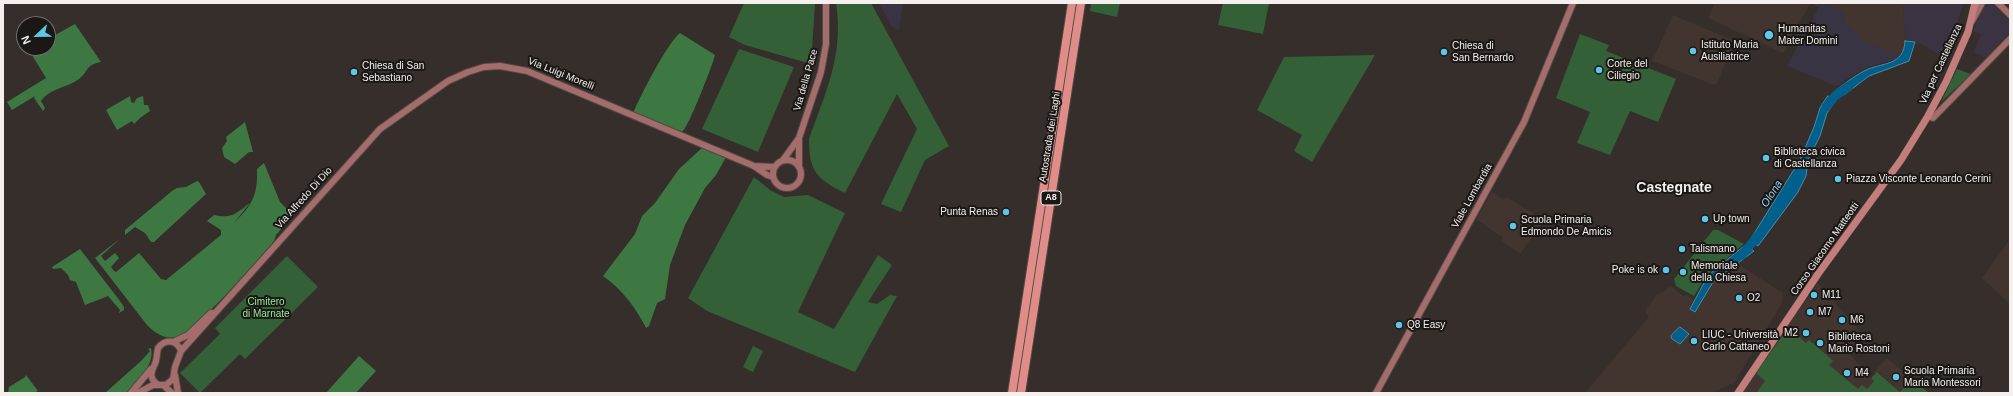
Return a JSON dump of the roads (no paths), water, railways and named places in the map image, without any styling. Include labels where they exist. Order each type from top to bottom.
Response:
[{"type":"highway","name":"Autostrada dei Laghi","points":[[1012,393],[1072,3]]},
{"type":"highway","name":"Autostrada dei Laghi","points":[[1021,393],[1081,3]]},
{"type":"main road","name":"Via della Pace","points":[[799,167],[799,138],[823,63],[827,31],[826,3]]},
{"type":"main road","name":"Viale Lombardia","points":[[1376,393],[1524,122],[1573,3]]},
{"type":"main road","name":"Via per Castellanza","points":[[1972,20],[1975,3]]},
{"type":"main road","name":"Via per Castellanza","points":[[1928,116],[1946,82],[1972,20],[1982,3]]},
{"type":"main road","points":[[1998,3],[2010,14]]},
{"type":"main road","points":[[2003,3],[2010,14]]},
{"type":"main road","points":[[1928,116],[1933,118],[2010,39]]},
{"type":"main road","name":"Via Luigi Morelli","points":[[380,129],[458,76],[478,68],[506,67],[532,73],[754,166]]},
{"type":"main road","name":"Corso Giacomo Matteotti","points":[[1738,393],[1818,274],[1902,160],[1928,116]]},
{"type":"main road","name":"Via Alfredo Di Dio","points":[[181,351],[380,129]]},
{"type":"main road","name":"Via della Pace","points":[[783,160],[799,138]]},
{"type":"main road","points":[[754,166],[774,167],[783,160],[792,160],[799,167],[800,178],[796,185],[786,188],[778,185],[773,177],[774,167]]},
{"type":"main road","points":[[754,166],[767,176],[773,177]]},
{"type":"main road","name":"Via Alfredo Di Dio","points":[[151,369],[156,361],[158,348],[165,342],[173,342],[184,338],[191,333],[244,281]]},
{"type":"main road","points":[[173,342],[177,344],[181,351],[175,367],[178,393]]},
{"type":"main road","points":[[151,369],[152,379],[172,393]]},
{"type":"main road","points":[[130,393],[151,369]]},
{"type":"main road","points":[[138,393],[171,382],[175,375]]},
{"type":"water","points":[[1905,41],[1915,42],[1909,61],[1869,76],[1844,95],[1835,91],[1864,71],[1896,60],[1904,49]]},
{"type":"water","points":[[1828,96],[1837,99],[1827,113],[1820,136],[1808,160],[1806,176],[1798,192],[1758,246],[1750,240],[1800,160],[1814,127],[1820,108]]},
{"type":"water","points":[[1746,245],[1754,251],[1713,282],[1695,312],[1690,309],[1704,283],[1713,271]]},
{"type":"water","points":[[1680,327],[1689,334],[1680,344],[1672,339],[1671,336]]},
{"type":"waterway","name":"Olona","points":[[1826,107],[1835,96],[1849,86]]},
{"type":"waterway","name":"Olona","points":[[1742,255],[1760,233]]},
{"type":"place","name":"Humanitas Mater Domini","points":[[1769,35]]},
{"type":"place","name":"Istituto Maria Ausiliatrice","points":[[1693,51]]},
{"type":"place","name":"Chiesa di San Bernardo","points":[[1444,52]]},
{"type":"place","name":"Corte del Ciliegio","points":[[1599,70]]},
{"type":"place","name":"Chiesa di San Sebastiano","points":[[354,72]]},
{"type":"place","name":"Biblioteca civica di Castellanza","points":[[1766,158]]},
{"type":"place","name":"Piazza Visconte Leonardo Cerini","points":[[1838,179]]},
{"type":"place","name":"Punta Renas","points":[[1006,212]]},
{"type":"place","name":"Up town","points":[[1705,219]]},
{"type":"place","name":"Scuola Primaria Edmondo De Amicis","points":[[1513,226]]},
{"type":"place","name":"Talismano","points":[[1682,249]]},
{"type":"place","name":"Poke is ok","points":[[1666,270]]},
{"type":"place","name":"Memoriale della Chiesa","points":[[1683,272]]},
{"type":"place","name":"M11","points":[[1814,295]]},
{"type":"place","name":"O2","points":[[1739,298]]},
{"type":"place","name":"M7","points":[[1810,312]]},
{"type":"place","name":"M6","points":[[1842,320]]},
{"type":"place","name":"Q8 Easy","points":[[1399,325]]},
{"type":"place","name":"M2","points":[[1806,333]]},
{"type":"place","name":"LIUC - Università Carlo Cattaneo","points":[[1694,341]]},
{"type":"place","name":"Biblioteca Mario Rostoni","points":[[1820,343]]},
{"type":"place","name":"M4","points":[[1847,373]]},
{"type":"place","name":"Scuola Primaria Maria Montessori","points":[[1896,377]]},
{"type":"district","name":"Castegnate","points":[[1674,188]]},
{"type":"park label","name":"Cimitero di Marnate","points":[[266,308]]}]
